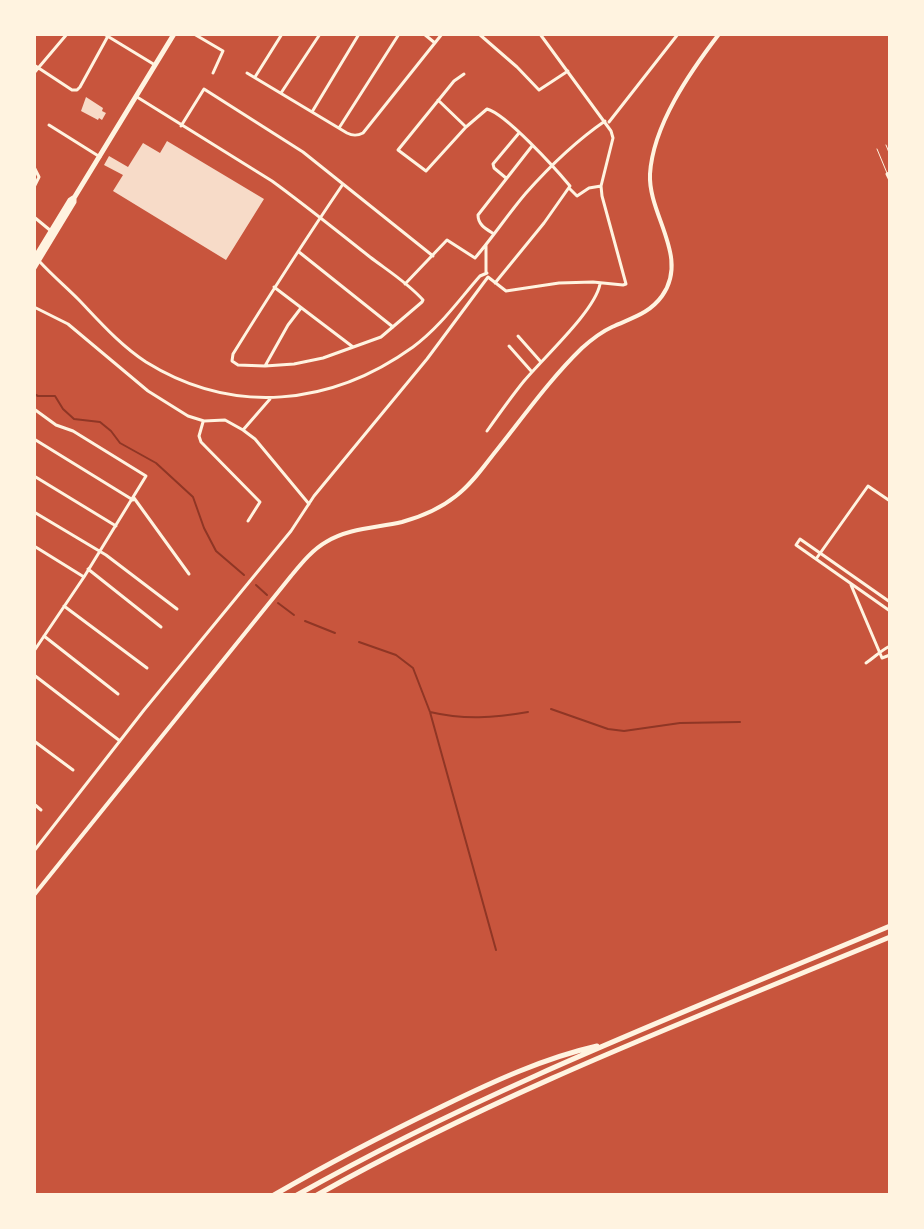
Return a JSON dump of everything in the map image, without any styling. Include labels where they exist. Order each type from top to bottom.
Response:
[{"type":"highway","points":[[35,258],[74,202],[174,34]]},
{"type":"highway","points":[[34,268],[35,258],[74,198]]},
{"type":"highway","points":[[297,1195],[411,1134],[492,1096],[890,926]]},
{"type":"highway","points":[[317,1195],[415,1143],[567,1071],[890,937]]},
{"type":"highway","points":[[274,1195],[473,1091],[530,1066],[596,1046],[602,1047]]},
{"type":"main road","points":[[34,895],[312,553],[339,536],[402,522],[456,496],[584,346],[612,327],[644,313],[661,297],[669,285],[672,269],[670,248],[653,204],[650,186],[653,157],[670,109],[719,34]]},
{"type":"street","points":[[67,34],[35,69],[72,90],[80,87],[106,35],[155,65]]},
{"type":"street","points":[[194,34],[223,51],[213,73]]},
{"type":"street","points":[[255,77],[282,34]]},
{"type":"street","points":[[281,93],[320,34]]},
{"type":"street","points":[[312,112],[359,34]]},
{"type":"street","points":[[339,128],[399,34]]},
{"type":"street","points":[[424,34],[435,43]]},
{"type":"street","points":[[247,73],[352,136],[358,136],[442,34]]},
{"type":"street","points":[[479,34],[539,90],[568,71]]},
{"type":"street","points":[[487,275],[506,291],[559,283],[626,284],[601,186],[613,138],[606,122],[541,36],[547,34]]},
{"type":"street","points":[[405,284],[447,240],[473,258],[552,166],[577,142],[606,122],[678,34]]},
{"type":"street","points":[[464,74],[454,81],[398,150],[426,171],[487,109],[494,111],[519,133],[577,196],[589,188],[601,186]]},
{"type":"street","points":[[181,126],[204,89],[303,152],[433,256]]},
{"type":"street","points":[[136,96],[272,181],[320,218],[405,284],[421,297],[422,302],[381,337],[310,362],[238,365],[232,357],[274,287],[299,252],[320,218],[343,184]]},
{"type":"street","points":[[438,100],[466,127]]},
{"type":"street","points":[[49,125],[100,157]]},
{"type":"street","points":[[506,178],[493,164],[519,133]]},
{"type":"street","points":[[494,234],[481,225],[478,215],[532,146]]},
{"type":"street","points":[[34,167],[39,177],[34,187]]},
{"type":"street","points":[[889,173],[890,180]]},
{"type":"street","points":[[495,283],[569,188]]},
{"type":"street","points":[[34,217],[51,231]]},
{"type":"street","points":[[34,851],[427,359],[487,275],[486,245]]},
{"type":"street","points":[[299,252],[394,328]]},
{"type":"street","points":[[35,258],[122,345],[144,361],[198,387],[271,398],[289,398],[330,388],[392,361],[447,317],[480,276],[487,275]]},
{"type":"street","points":[[487,431],[532,372],[581,318],[600,284]]},
{"type":"street","points":[[274,287],[353,347]]},
{"type":"street","points":[[34,307],[68,324],[148,391],[188,416],[204,421],[225,420],[243,430],[255,439],[309,504]]},
{"type":"street","points":[[265,366],[301,307]]},
{"type":"street","points":[[518,336],[541,362]]},
{"type":"street","points":[[509,346],[532,372]]},
{"type":"street","points":[[243,430],[271,398]]},
{"type":"street","points":[[34,409],[56,425],[73,431],[146,476],[34,651]]},
{"type":"street","points":[[204,421],[199,436],[201,442],[260,502],[248,521]]},
{"type":"street","points":[[34,439],[133,499],[189,574]]},
{"type":"street","points":[[34,476],[116,526]]},
{"type":"street","points":[[816,559],[868,486],[890,501]]},
{"type":"street","points":[[34,512],[106,555],[177,609]]},
{"type":"street","points":[[890,602],[800,539],[796,545],[890,611]]},
{"type":"street","points":[[34,546],[84,577]]},
{"type":"street","points":[[88,569],[161,627]]},
{"type":"street","points":[[850,583],[882,658]]},
{"type":"street","points":[[64,606],[147,668]]},
{"type":"street","points":[[44,636],[118,694]]},
{"type":"street","points":[[866,663],[890,646]]},
{"type":"street","points":[[876,657],[890,655]]},
{"type":"street","points":[[34,675],[120,741]]},
{"type":"street","points":[[34,741],[73,770]]},
{"type":"street","points":[[34,804],[41,810]]},
{"type":"lane","points":[[886,145],[890,155]]},
{"type":"lane","points":[[877,149],[889,173]]},
{"type":"building","points":[[86,97],[103,108],[102,111],[106,113],[102,120],[81,111]]},
{"type":"building","points":[[167,141],[264,199],[226,260],[113,191],[123,175],[104,165],[109,156],[128,167],[143,143],[160,153]]},
{"type":"waterway","points":[[34,394],[55,396],[74,419],[100,422],[120,443],[156,463],[193,497],[216,551],[244,575]]},
{"type":"waterway","points":[[256,585],[267,595]]},
{"type":"waterway","points":[[278,603],[294,615]]},
{"type":"waterway","points":[[305,621],[335,633]]},
{"type":"waterway","points":[[359,642],[396,655],[413,668],[430,712],[496,950]]},
{"type":"waterway","points":[[551,709],[608,729],[624,731],[680,723],[740,722]]},
{"type":"waterway","points":[[430,712],[479,717],[528,712]]}]
